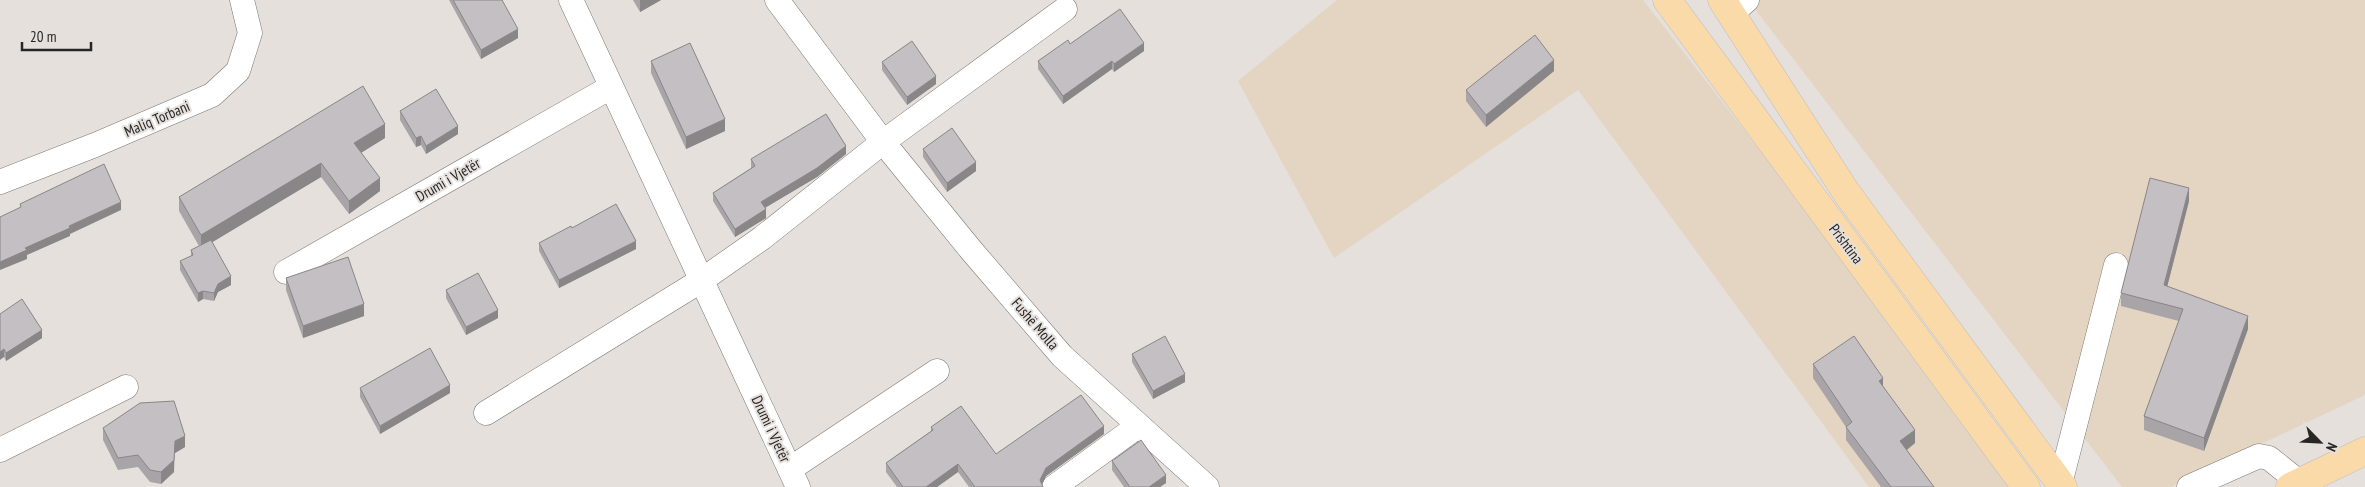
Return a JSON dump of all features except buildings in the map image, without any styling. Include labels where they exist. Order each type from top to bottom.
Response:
[{"type":"main road","name":"Prishtina","points":[[1667,0],[2026,487]]},
{"type":"main road","name":"Prishtina","points":[[1733,5],[1846,192],[2062,485]]},
{"type":"main road","points":[[2295,484],[2365,451]]},
{"type":"street","name":"Maliq Torbani","points":[[0,182],[95,145],[212,95],[238,71],[250,33],[242,0]]},
{"type":"street","name":"Drumi i Vjetër","points":[[571,0],[794,478],[937,371]]},
{"type":"street","name":"Fushë Molla","points":[[777,0],[883,142],[971,250],[1062,356],[1207,487]]},
{"type":"street","points":[[486,413],[702,280],[762,238],[883,142],[1065,9]]},
{"type":"street","name":"Drumi i Vjetër","points":[[286,272],[612,87]]},
{"type":"street","points":[[2062,485],[2116,265]]},
{"type":"street","points":[[0,450],[126,386]]},
{"type":"street","points":[[1054,487],[1138,426]]},
{"type":"street","points":[[2189,487],[2258,456],[2269,458],[2295,484]]},
{"type":"shaded area","points":[[1337,0],[1643,0],[2022,487],[1869,487],[1578,90],[1334,258],[1238,81]]},
{"type":"shaded area","points":[[1748,0],[2365,0],[2365,395],[2170,487],[2122,487]]}]
